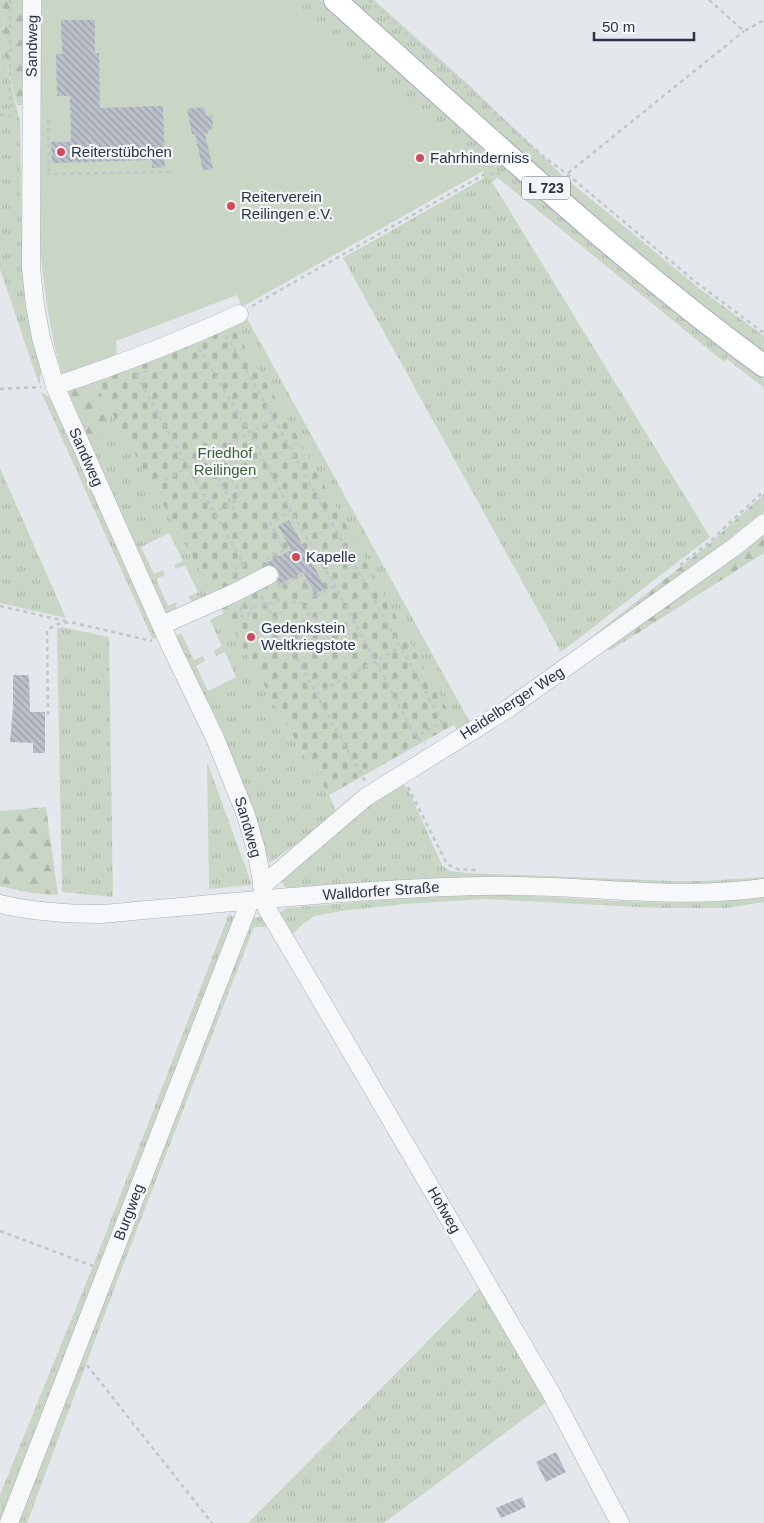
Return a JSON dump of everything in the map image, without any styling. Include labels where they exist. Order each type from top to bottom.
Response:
[{"type":"main road","name":"L 723","points":[[335,0],[623,256],[703,321],[764,366]]},
{"type":"street","name":"Sandweg","points":[[32,0],[31,268],[34,305],[41,338],[55,386],[170,645],[215,738],[237,790],[256,849],[259,896]]},
{"type":"street","points":[[55,386],[134,360],[195,335],[239,314]]},
{"type":"street","name":"Heidelberger Weg","points":[[259,896],[366,797],[509,708],[737,545],[764,523]]},
{"type":"street","points":[[162,625],[234,593],[269,574]]},
{"type":"street","name":"Walldorfer Straße","points":[[0,904],[36,912],[102,914],[259,896],[418,888],[482,886],[655,893],[764,888]]},
{"type":"street","name":"Burgweg","points":[[8,1523],[106,1271],[259,896]]},
{"type":"street","name":"Hofweg","points":[[259,896],[296,956],[551,1394],[620,1523]]},
{"type":"path","points":[[0,114],[19,117],[10,102],[10,0]]},
{"type":"path","points":[[369,0],[544,157],[697,283],[764,333]]},
{"type":"path","points":[[709,0],[744,31]]},
{"type":"path","points":[[567,174],[744,31],[764,20]]},
{"type":"path","points":[[48,116],[47,174],[170,172]]},
{"type":"path","points":[[239,314],[485,174],[500,174]]},
{"type":"path","points":[[227,337],[274,418],[442,722],[416,737]]},
{"type":"path","points":[[196,340],[249,432],[290,511],[335,586],[416,737],[425,742]]},
{"type":"path","points":[[0,389],[55,386]]},
{"type":"path","points":[[165,480],[274,418]]},
{"type":"path","points":[[194,464],[203,467],[218,477],[235,511]]},
{"type":"path","points":[[215,513],[236,499],[238,495],[235,484],[229,477],[218,477]]},
{"type":"path","points":[[290,511],[270,523],[284,550],[262,562],[276,589],[302,575],[314,598],[335,586]]},
{"type":"path","points":[[267,605],[278,600],[305,603],[309,614],[317,620],[318,627],[316,633],[301,637],[290,644]]},
{"type":"path","points":[[242,603],[241,616],[247,617],[252,607]]},
{"type":"path","points":[[0,606],[170,645]]},
{"type":"path","points":[[301,637],[300,628],[303,620],[309,614]]},
{"type":"path","points":[[48,715],[47,630],[58,624],[70,622]]},
{"type":"path","points":[[254,635],[277,623]]},
{"type":"path","points":[[316,694],[401,647]]},
{"type":"path","points":[[402,774],[447,864],[457,869],[482,870]]},
{"type":"path","points":[[0,1231],[106,1271]]},
{"type":"path","points":[[76,1351],[212,1523]]},
{"type":"green space","points":[[0,0],[3,0],[4,52],[20,122],[22,245],[26,281],[42,368],[39,384],[0,269]]},
{"type":"green space","points":[[3,0],[28,0],[25,105],[17,105],[4,52]]},
{"type":"green space","name":"Reiterverein Reilingen e.V.","points":[[42,0],[289,0],[323,37],[483,171],[242,307],[237,295],[116,341],[117,358],[64,381],[52,335],[40,240],[38,144]]},
{"type":"green space","points":[[289,0],[321,0],[628,271],[730,355],[724,362],[498,178],[492,182],[710,537],[561,652],[343,258],[484,178],[483,171],[323,37]]},
{"type":"green space","points":[[346,0],[374,0],[470,86],[563,176],[700,289],[764,336],[764,356],[717,323]]},
{"type":"green space","points":[[244,313],[472,726],[459,734],[295,432],[232,325]]},
{"type":"green space","name":"Friedhof Reilingen","points":[[232,325],[289,421],[455,724],[329,795],[282,717],[93,379]]},
{"type":"green space","points":[[730,355],[764,380],[764,388],[727,359]]},
{"type":"green space","points":[[93,379],[112,413],[105,431],[82,437],[64,392]]},
{"type":"green space","points":[[41,392],[52,399],[161,639],[152,638]]},
{"type":"green space","points":[[112,413],[215,596],[193,603],[188,597],[198,592],[185,565],[176,569],[174,565],[183,561],[169,533],[141,547],[154,574],[163,570],[165,575],[156,579],[168,606],[177,602],[175,613],[165,615],[82,437],[105,431]]},
{"type":"green space","points":[[0,468],[66,618],[0,603]]},
{"type":"green space","points":[[764,494],[764,512],[600,638],[594,635],[707,546]]},
{"type":"green space","points":[[764,531],[764,553],[611,650],[604,650]]},
{"type":"green space","points":[[224,613],[282,717],[329,795],[337,814],[270,863],[242,788],[174,637],[181,633],[194,660],[203,656],[205,661],[196,666],[208,691],[236,677],[225,652],[216,656],[214,651],[222,646],[210,620]]},
{"type":"green space","points":[[61,627],[109,637],[113,897],[62,892],[57,629]]},
{"type":"green space","points":[[207,762],[251,882],[251,885],[209,889]]},
{"type":"green space","points":[[401,782],[408,789],[442,865],[450,871],[673,881],[764,877],[764,880],[734,883],[658,885],[541,880],[436,879],[288,888],[284,886],[281,878],[375,799]]},
{"type":"green space","points":[[46,807],[58,895],[31,893],[0,886],[0,811]]},
{"type":"green space","points":[[441,895],[501,895],[636,902],[700,902],[764,897],[764,902],[727,908],[658,908],[485,899],[405,904],[341,911],[315,916],[303,924],[289,938],[279,916],[280,912],[287,908]]},
{"type":"green space","points":[[229,914],[236,918],[261,917],[269,927],[254,927],[119,1276],[27,1523],[0,1523],[0,1495],[95,1261]]},
{"type":"green space","points":[[481,1287],[548,1401],[384,1523],[248,1523]]},
{"type":"building","points":[[61,20],[95,20],[95,53],[99,53],[100,108],[163,106],[165,167],[152,168],[152,160],[52,163],[51,142],[71,142],[70,96],[57,96],[56,54],[62,54]]},
{"type":"building","points":[[204,107],[206,116],[212,115],[213,127],[205,135],[213,168],[203,171],[187,109]]},
{"type":"building","name":"Kapelle","points":[[289,520],[326,589],[315,594],[303,572],[278,585],[277,582],[280,576],[278,570],[266,563],[291,550],[278,526]]},
{"type":"building","points":[[13,675],[29,675],[30,712],[45,712],[45,753],[33,753],[33,743],[10,742]]},
{"type":"building","points":[[556,1452],[566,1472],[546,1482],[536,1462]]},
{"type":"building","points":[[522,1497],[526,1507],[501,1518],[496,1508]]},
{"type":"place","name":"Reiterstübchen","points":[[61,152]]},
{"type":"place","name":"Fahrhinderniss","points":[[420,158]]},
{"type":"place","name":"Reiterverein Reilingen e.V.","points":[[231,206]]},
{"type":"place","name":"Kapelle","points":[[296,557]]},
{"type":"place","name":"Gedenkstein Weltkriegstote","points":[[251,637]]}]
